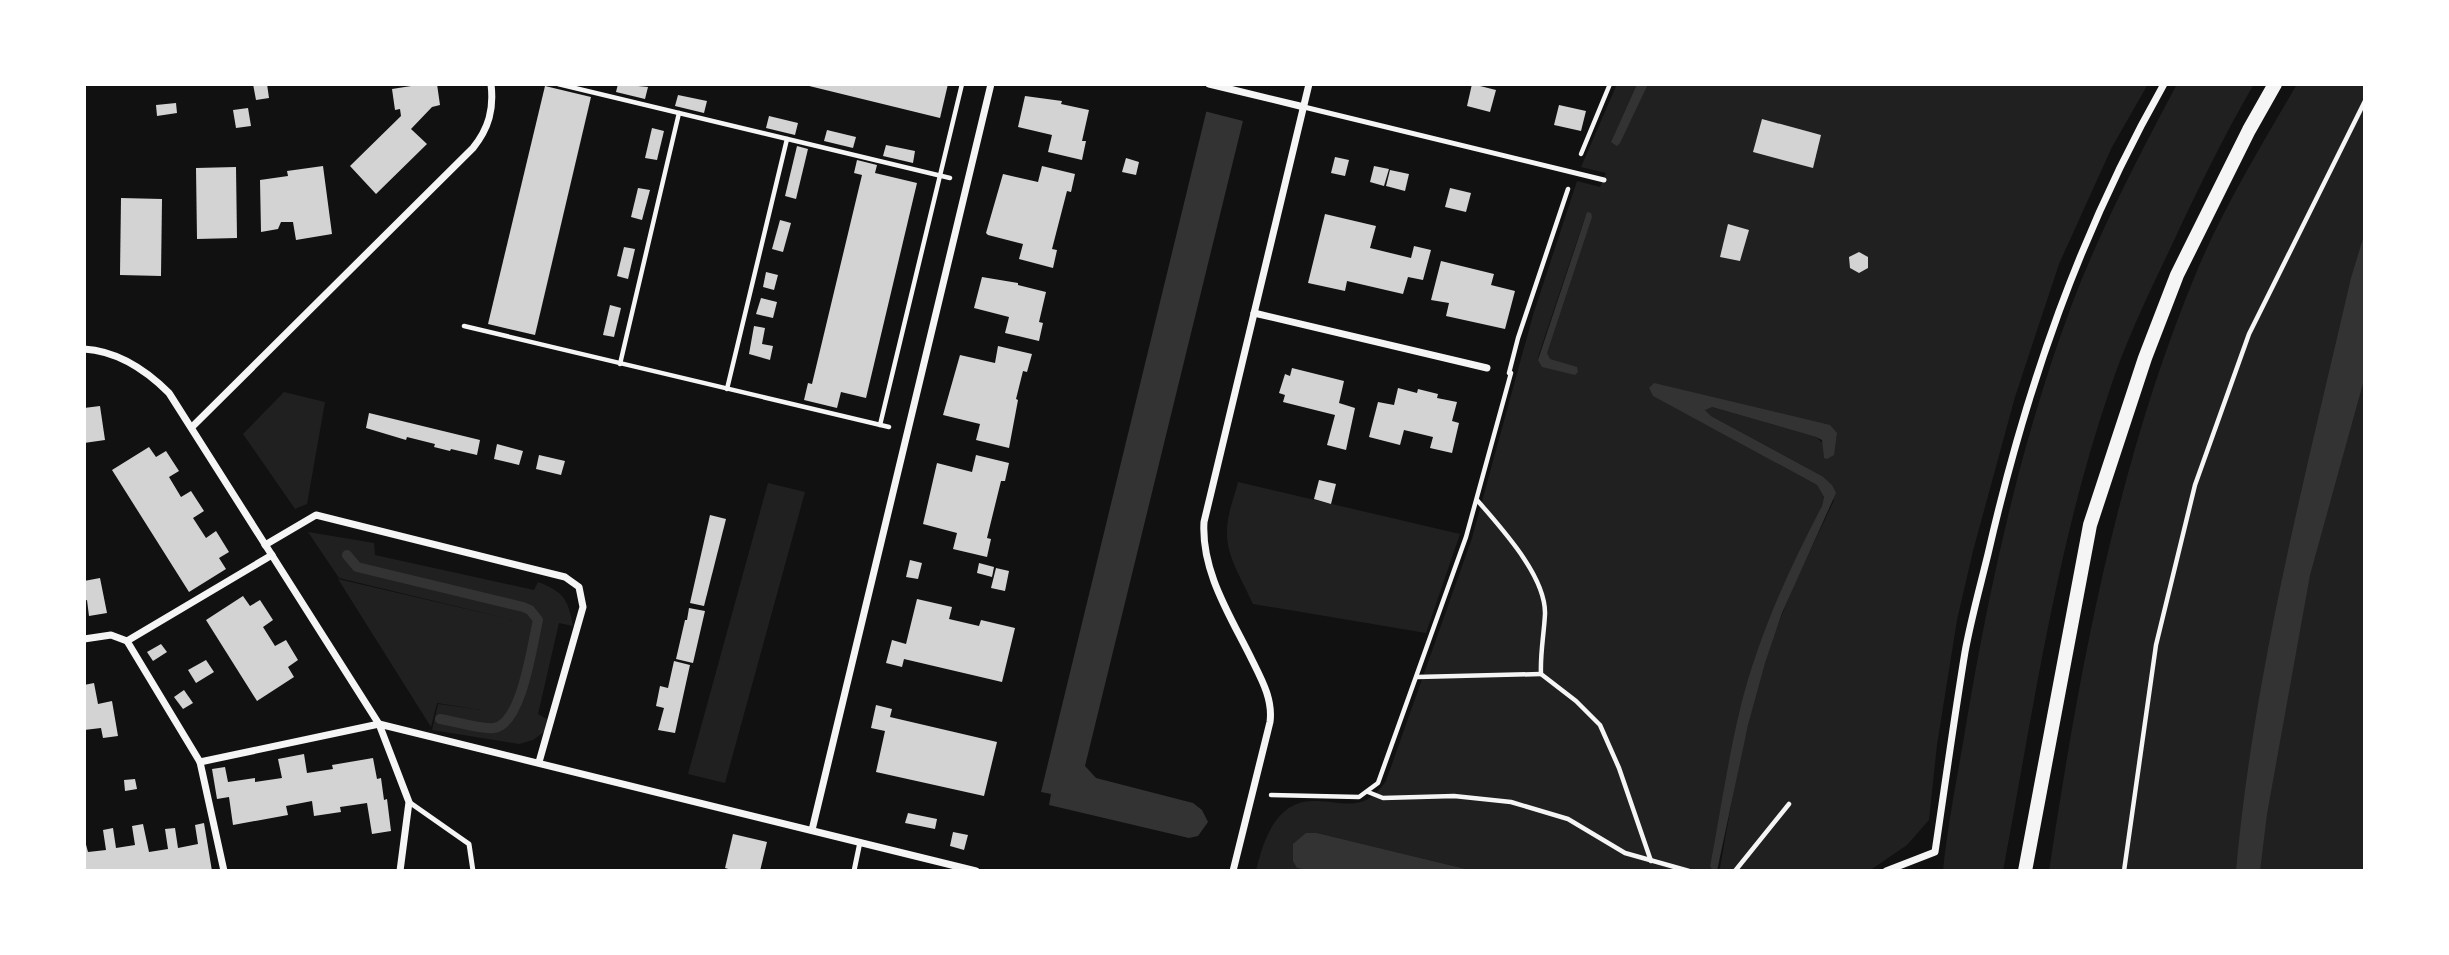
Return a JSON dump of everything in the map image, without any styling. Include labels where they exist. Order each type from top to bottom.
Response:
[{"type":"main road","points":[[2025,871],[2090,525],[2106,474],[2145,358],[2177,275],[2249,130],[2275,84]]},
{"type":"street","points":[[192,427],[473,148],[490,118],[491,84]]},
{"type":"street","points":[[812,830],[991,84]]},
{"type":"street","points":[[1209,84],[1304,107]]},
{"type":"street","points":[[1233,871],[1270,722],[1270,704],[1264,684],[1216,585],[1203,545],[1206,512],[1309,84]]},
{"type":"street","points":[[1886,871],[1935,852],[1966,650],[2021,421],[2048,340],[2089,236],[2122,164],[2164,84]]},
{"type":"street","points":[[1254,313],[1487,368]]},
{"type":"street","points":[[84,349],[111,355],[144,371],[169,393],[379,723],[409,802],[400,871]]},
{"type":"street","points":[[265,545],[316,514],[565,577],[579,587],[583,607],[539,762]]},
{"type":"street","points":[[127,641],[272,555]]},
{"type":"street","points":[[84,639],[111,635],[127,641],[200,762],[224,871]]},
{"type":"street","points":[[200,762],[379,723],[976,871]]},
{"type":"lane","points":[[1304,107],[1604,180]]},
{"type":"lane","points":[[409,802],[469,844],[473,871]]},
{"type":"lane","points":[[854,871],[860,842]]},
{"type":"path","points":[[558,84],[940,175]]},
{"type":"path","points":[[880,425],[962,84]]},
{"type":"path","points":[[1252,794],[1359,797],[1378,783],[1466,537],[1518,338],[1574,172],[1610,84]]},
{"type":"path","points":[[2124,871],[2156,645],[2195,485],[2249,334],[2365,101]]},
{"type":"path","points":[[620,364],[679,113]]},
{"type":"path","points":[[727,390],[787,139]]},
{"type":"path","points":[[464,326],[907,431]]},
{"type":"path","points":[[1487,368],[1511,373]]},
{"type":"path","points":[[1476,499],[1531,569],[1542,590],[1545,613],[1541,674]]},
{"type":"path","points":[[1417,677],[1541,674],[1576,701],[1600,725],[1619,768],[1651,861]]},
{"type":"path","points":[[1368,792],[1383,798],[1454,796],[1511,802],[1568,819],[1616,849],[1689,871]]},
{"type":"path","points":[[1735,871],[1789,804]]},
{"type":"shaded area","points":[[1213,84],[1252,84],[1085,766],[1096,778],[1193,803],[1202,810],[1208,822],[1198,836],[1189,838],[1049,805],[1051,794],[1041,792]]},
{"type":"shaded area","points":[[1617,84],[1637,84],[1611,142],[1640,84],[2148,84],[2112,147],[2059,264],[2015,397],[1957,620],[1937,745],[1929,820],[1907,845],[1869,871],[1474,871],[1317,833],[1306,833],[1297,868],[1312,871],[1256,871],[1267,836],[1289,808],[1313,801],[1361,802],[1370,798],[1386,781],[1472,538],[1533,315],[1577,181],[1600,187],[1606,173],[1581,167]],"holes":[[[1586,214],[1542,359],[1538,360],[1539,354]],[[1649,389],[1837,437],[1824,457],[1823,443],[1816,437],[1712,407],[1705,410],[1711,416],[1822,476],[1834,500],[1789,598],[1761,674],[1738,771],[1720,868],[1717,870],[1712,870],[1710,866],[1740,709],[1824,497],[1817,485],[1654,396]]]},
{"type":"shaded area","points":[[1637,84],[1648,84],[1617,146],[1611,142]]},
{"type":"shaded area","points":[[2177,84],[2254,84],[2210,165],[2153,285],[2114,376],[2090,453],[2060,571],[2003,871],[1943,871],[1986,614],[2023,457],[2038,406],[2072,304],[2095,248]]},
{"type":"shaded area","points":[[2297,84],[2365,84],[2365,871],[2049,871],[2074,717],[2105,564],[2146,413],[2199,266],[2245,174]]},
{"type":"shaded area","points":[[1587,212],[1591,213],[1592,217],[1547,353],[1550,359],[1577,367],[1578,372],[1575,375],[1542,367],[1538,360]]},
{"type":"shaded area","points":[[2365,232],[2365,376],[2310,575],[2267,814],[2260,871],[2236,871],[2244,796],[2268,647],[2351,278]]},
{"type":"shaded area","points":[[1654,383],[1830,425],[1837,433],[1834,455],[1827,459],[1824,458],[1822,440],[1816,437],[1712,407],[1705,410],[1711,416],[1822,476],[1836,493],[1782,613],[1765,663],[1748,725],[1717,871],[1710,866],[1747,682],[1775,605],[1824,497],[1817,485],[1653,396],[1649,388]]},
{"type":"shaded area","points":[[284,392],[325,402],[307,504],[295,509],[243,434]]},
{"type":"shaded area","points":[[1238,482],[1460,534],[1426,633],[1253,604],[1232,559],[1227,540],[1228,518]]},
{"type":"shaded area","points":[[768,483],[805,492],[725,783],[688,774]]},
{"type":"shaded area","points":[[308,532],[374,543],[375,555],[534,590],[538,582],[559,593],[567,603],[573,626],[559,623],[538,714],[547,719],[545,731],[533,740],[519,744],[432,730],[438,704],[481,710],[437,703],[431,727],[338,579],[517,621],[339,578]]},
{"type":"shaded area","points":[[1306,833],[1317,833],[1474,871],[1312,871],[1297,868],[1293,861],[1293,844]]},
{"type":"pier","points":[[1210,84],[1256,84],[1247,122],[1204,111]]},
{"type":"building","points":[[253,84],[267,84],[269,98],[256,100]]},
{"type":"building","points":[[437,84],[440,105],[432,107],[411,129],[427,144],[376,194],[350,166],[401,116],[400,109],[395,110],[392,89]]},
{"type":"building","points":[[618,84],[648,87],[645,99],[616,92]]},
{"type":"building","points":[[801,84],[948,84],[940,118]]},
{"type":"building","points":[[1472,84],[1496,90],[1490,112],[1467,106]]},
{"type":"building","points":[[545,86],[591,97],[535,335],[488,324]]},
{"type":"building","points":[[678,95],[707,101],[704,113],[675,106]]},
{"type":"building","points":[[1025,96],[1062,101],[1061,104],[1089,110],[1082,141],[1086,141],[1082,160],[1048,152],[1052,135],[1018,127]]},
{"type":"building","points":[[176,103],[177,113],[157,116],[156,105]]},
{"type":"building","points":[[1559,105],[1586,111],[1581,131],[1554,125]]},
{"type":"building","points":[[248,108],[251,126],[236,128],[233,110]]},
{"type":"building","points":[[769,116],[798,123],[795,135],[766,128]]},
{"type":"building","points":[[1762,119],[1821,135],[1813,168],[1753,152]]},
{"type":"building","points":[[652,128],[664,131],[657,160],[645,158]]},
{"type":"building","points":[[827,130],[856,137],[853,148],[824,141]]},
{"type":"building","points":[[886,145],[915,151],[913,163],[883,156]]},
{"type":"building","points":[[797,146],[808,149],[796,199],[785,196]]},
{"type":"building","points":[[1335,157],[1349,160],[1345,176],[1331,173]]},
{"type":"building","points":[[1126,158],[1139,162],[1136,175],[1122,172]]},
{"type":"building","points":[[857,160],[877,165],[875,173],[917,183],[866,398],[841,392],[837,408],[804,400],[808,383],[812,384],[862,175],[854,173]]},
{"type":"building","points":[[323,166],[332,234],[296,240],[293,222],[281,222],[278,229],[261,232],[260,180],[288,176],[287,171]]},
{"type":"building","points":[[1042,166],[1075,174],[1071,192],[1067,191],[1052,249],[1057,250],[1053,268],[1019,259],[1023,244],[986,233],[1003,174],[1038,182]]},
{"type":"building","points":[[1374,166],[1389,169],[1384,186],[1370,182]]},
{"type":"building","points":[[236,167],[237,238],[197,239],[196,168]]},
{"type":"building","points":[[1390,170],[1409,174],[1405,191],[1386,186]]},
{"type":"building","points":[[638,188],[650,190],[642,220],[631,217]]},
{"type":"building","points":[[1450,188],[1471,193],[1466,212],[1445,207]]},
{"type":"building","points":[[121,198],[162,199],[161,276],[120,275]]},
{"type":"building","points":[[1325,214],[1376,226],[1370,248],[1411,258],[1414,246],[1431,250],[1423,280],[1408,277],[1403,294],[1347,281],[1345,291],[1308,283]]},
{"type":"building","points":[[780,220],[791,223],[783,252],[772,249]]},
{"type":"building","points":[[1728,224],[1749,230],[1740,261],[1720,257]]},
{"type":"building","points":[[624,247],[635,249],[628,279],[617,276]]},
{"type":"building","points":[[1859,252],[1868,257],[1868,268],[1859,273],[1850,268],[1849,257]]},
{"type":"building","points":[[1441,261],[1494,274],[1491,285],[1515,291],[1505,329],[1446,316],[1449,303],[1431,300]]},
{"type":"building","points":[[766,272],[778,275],[774,290],[763,287]]},
{"type":"building","points":[[982,277],[1018,283],[1046,292],[1039,322],[1043,323],[1039,341],[1005,333],[1009,317],[974,308]]},
{"type":"building","points":[[761,298],[777,302],[773,318],[756,314]]},
{"type":"building","points":[[610,305],[621,308],[614,337],[603,335]]},
{"type":"building","points":[[754,326],[765,328],[762,344],[773,346],[770,360],[749,354]]},
{"type":"building","points":[[998,346],[1032,354],[1027,372],[1023,371],[1016,399],[1018,400],[1009,448],[976,440],[980,424],[943,415],[960,355],[995,363]]},
{"type":"building","points":[[1292,368],[1344,381],[1339,403],[1355,408],[1346,450],[1327,445],[1335,415],[1283,402],[1285,395],[1279,393],[1285,374],[1290,376]]},
{"type":"building","points":[[1398,388],[1417,393],[1418,389],[1438,394],[1437,398],[1457,402],[1452,421],[1459,423],[1452,453],[1430,448],[1433,437],[1404,430],[1400,445],[1369,437],[1378,402],[1394,405]]},
{"type":"building","points":[[100,406],[105,440],[84,443],[84,408]]},
{"type":"building","points":[[369,413],[480,440],[477,455],[451,449],[450,451],[434,447],[435,444],[407,437],[406,440],[366,428]]},
{"type":"building","points":[[497,444],[523,451],[519,465],[494,459]]},
{"type":"building","points":[[149,447],[156,457],[166,451],[179,471],[169,477],[181,497],[191,491],[204,511],[193,518],[206,538],[216,531],[229,552],[219,558],[226,569],[189,592],[112,470]]},
{"type":"building","points":[[539,455],[565,461],[561,475],[536,469]]},
{"type":"building","points":[[976,455],[1009,463],[1005,481],[1001,481],[987,538],[991,539],[987,557],[953,549],[957,533],[923,524],[937,463],[972,472]]},
{"type":"building","points":[[1319,480],[1336,484],[1331,504],[1314,499]]},
{"type":"building","points":[[710,515],[726,519],[704,606],[690,603]]},
{"type":"building","points":[[910,560],[922,563],[918,579],[906,577]]},
{"type":"building","points":[[979,563],[994,567],[992,577],[977,573]]},
{"type":"building","points":[[996,568],[1009,571],[1005,591],[991,588]]},
{"type":"building","points":[[100,578],[107,613],[89,616],[87,600],[84,601],[84,581]]},
{"type":"building","points":[[243,596],[250,606],[260,600],[273,620],[263,627],[275,646],[286,640],[298,660],[288,667],[294,677],[257,701],[206,620]]},
{"type":"building","points":[[917,599],[952,607],[949,619],[979,626],[981,620],[1015,628],[1002,682],[904,659],[902,667],[886,663],[892,640],[906,644]]},
{"type":"building","points":[[689,608],[705,611],[693,663],[676,659]]},
{"type":"building","points":[[161,644],[167,652],[153,661],[147,652]]},
{"type":"building","points":[[206,660],[214,672],[196,683],[188,670]]},
{"type":"building","points":[[674,661],[690,665],[675,733],[658,730],[664,708],[656,706],[660,686],[668,688]]},
{"type":"building","points":[[94,683],[98,704],[112,701],[118,736],[103,738],[101,728],[84,730],[84,685]]},
{"type":"building","points":[[184,690],[193,703],[183,709],[174,697]]},
{"type":"building","points":[[876,705],[892,709],[890,717],[997,742],[984,796],[876,772],[885,731],[871,728]]},
{"type":"building","points":[[304,754],[307,773],[333,769],[332,765],[373,758],[377,779],[381,778],[384,800],[387,799],[391,831],[372,834],[367,803],[340,807],[341,812],[314,816],[312,801],[286,806],[288,815],[233,825],[229,797],[217,799],[212,769],[225,767],[228,782],[282,778],[278,759]]},
{"type":"building","points":[[135,779],[137,789],[125,791],[124,780]]},
{"type":"building","points":[[908,813],[937,819],[935,829],[905,823]]},
{"type":"building","points":[[204,823],[212,871],[84,871],[84,837],[88,852],[106,850],[103,830],[113,828],[116,848],[135,845],[132,826],[143,824],[149,852],[168,849],[165,829],[175,828],[178,848],[198,844],[195,825]]},
{"type":"building","points":[[953,832],[968,835],[964,850],[950,846]]},
{"type":"building","points":[[733,834],[767,842],[760,871],[735,871],[725,868]]},
{"type":"waterway","points":[[347,555],[357,567],[523,607],[530,610],[538,620],[519,699],[504,723],[489,728],[440,719]]}]
